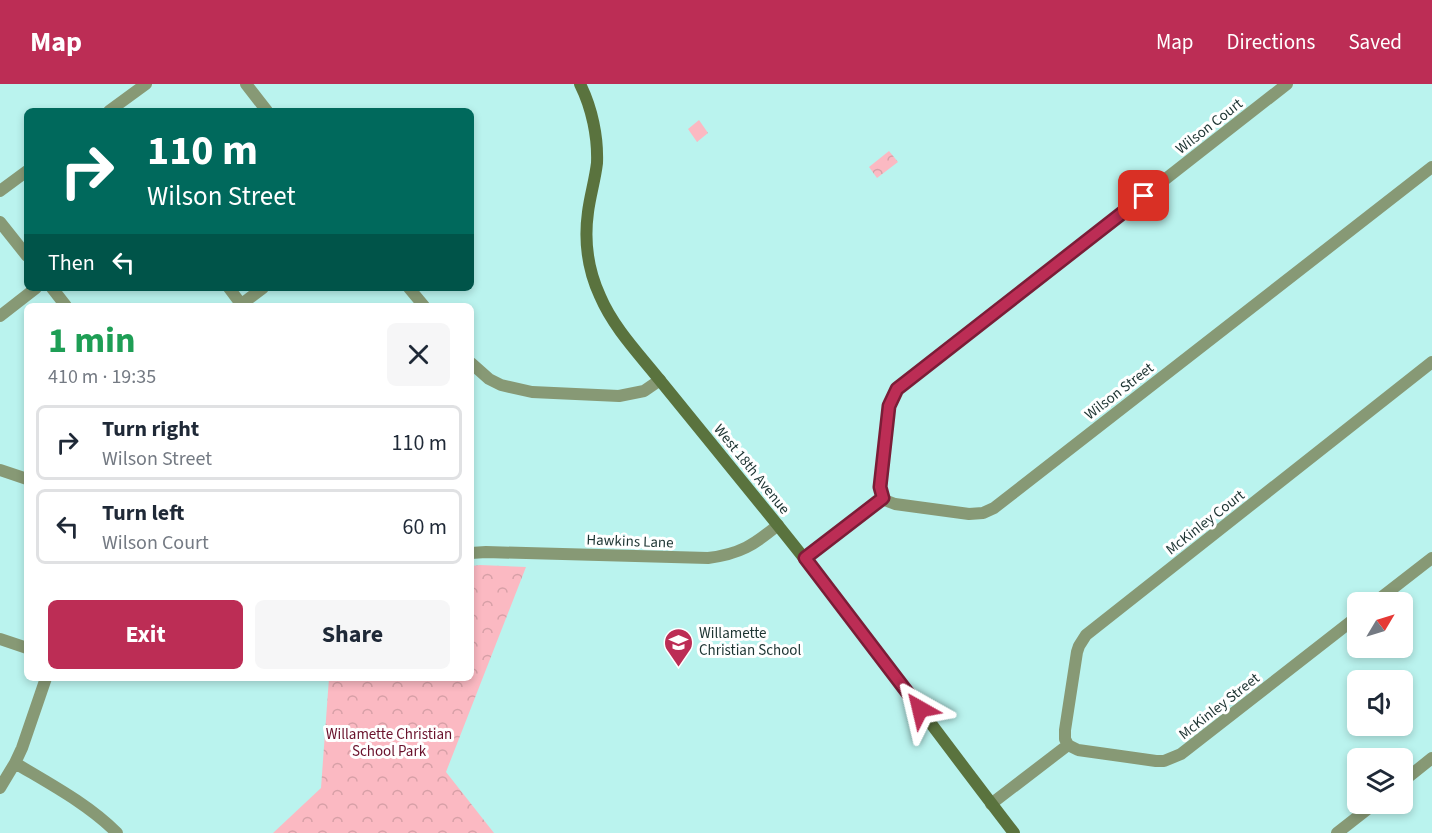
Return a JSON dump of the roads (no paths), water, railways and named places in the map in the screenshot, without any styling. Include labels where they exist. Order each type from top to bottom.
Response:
[{"type":"main road","name":"West 18th Avenue","points":[[582,85],[593,120],[597,162],[588,211],[587,251],[599,295],[609,314],[621,332],[805,558],[1014,833]]},
{"type":"street","points":[[112,108],[146,84]]},
{"type":"street","points":[[246,84],[265,108]]},
{"type":"street","name":"Wilson Court","points":[[883,498],[880,487],[889,406],[897,389],[1287,84]]},
{"type":"street","name":"Wilson Street","points":[[883,498],[896,504],[969,514],[983,513],[993,508],[1432,166]]},
{"type":"street","points":[[0,192],[24,173]]},
{"type":"street","points":[[0,222],[24,252]]},
{"type":"street","points":[[0,316],[32,291]]},
{"type":"street","points":[[54,291],[64,303]]},
{"type":"street","points":[[243,303],[259,291]]},
{"type":"street","points":[[412,291],[422,303]]},
{"type":"street","name":"McKinley Court","points":[[1068,745],[1065,730],[1077,652],[1086,635],[1432,362]]},
{"type":"street","points":[[474,366],[495,382],[531,392],[619,396],[644,391],[660,380]]},
{"type":"street","points":[[0,470],[24,478]]},
{"type":"street","points":[[805,558],[883,498]]},
{"type":"street","name":"Hawkins Lane","points":[[474,553],[723,557],[755,544],[778,525]]},
{"type":"street","points":[[1388,592],[1432,558]]},
{"type":"street","name":"McKinley Street","points":[[1068,745],[1078,750],[1156,761],[1172,758],[1190,749],[1347,625]]},
{"type":"street","points":[[0,639],[24,647]]},
{"type":"street","points":[[0,788],[22,748],[45,681]]},
{"type":"street","points":[[991,804],[1068,745]]},
{"type":"street","points":[[1413,773],[1432,758]]},
{"type":"street","points":[[15,763],[73,798],[117,833]]},
{"type":"street","points":[[1337,833],[1361,814]]},
{"type":"place","name":"Willamette Christian School","points":[[678,668]]},
{"type":"park label","name":"Willamette Christian School Park","points":[[389,742]]}]
